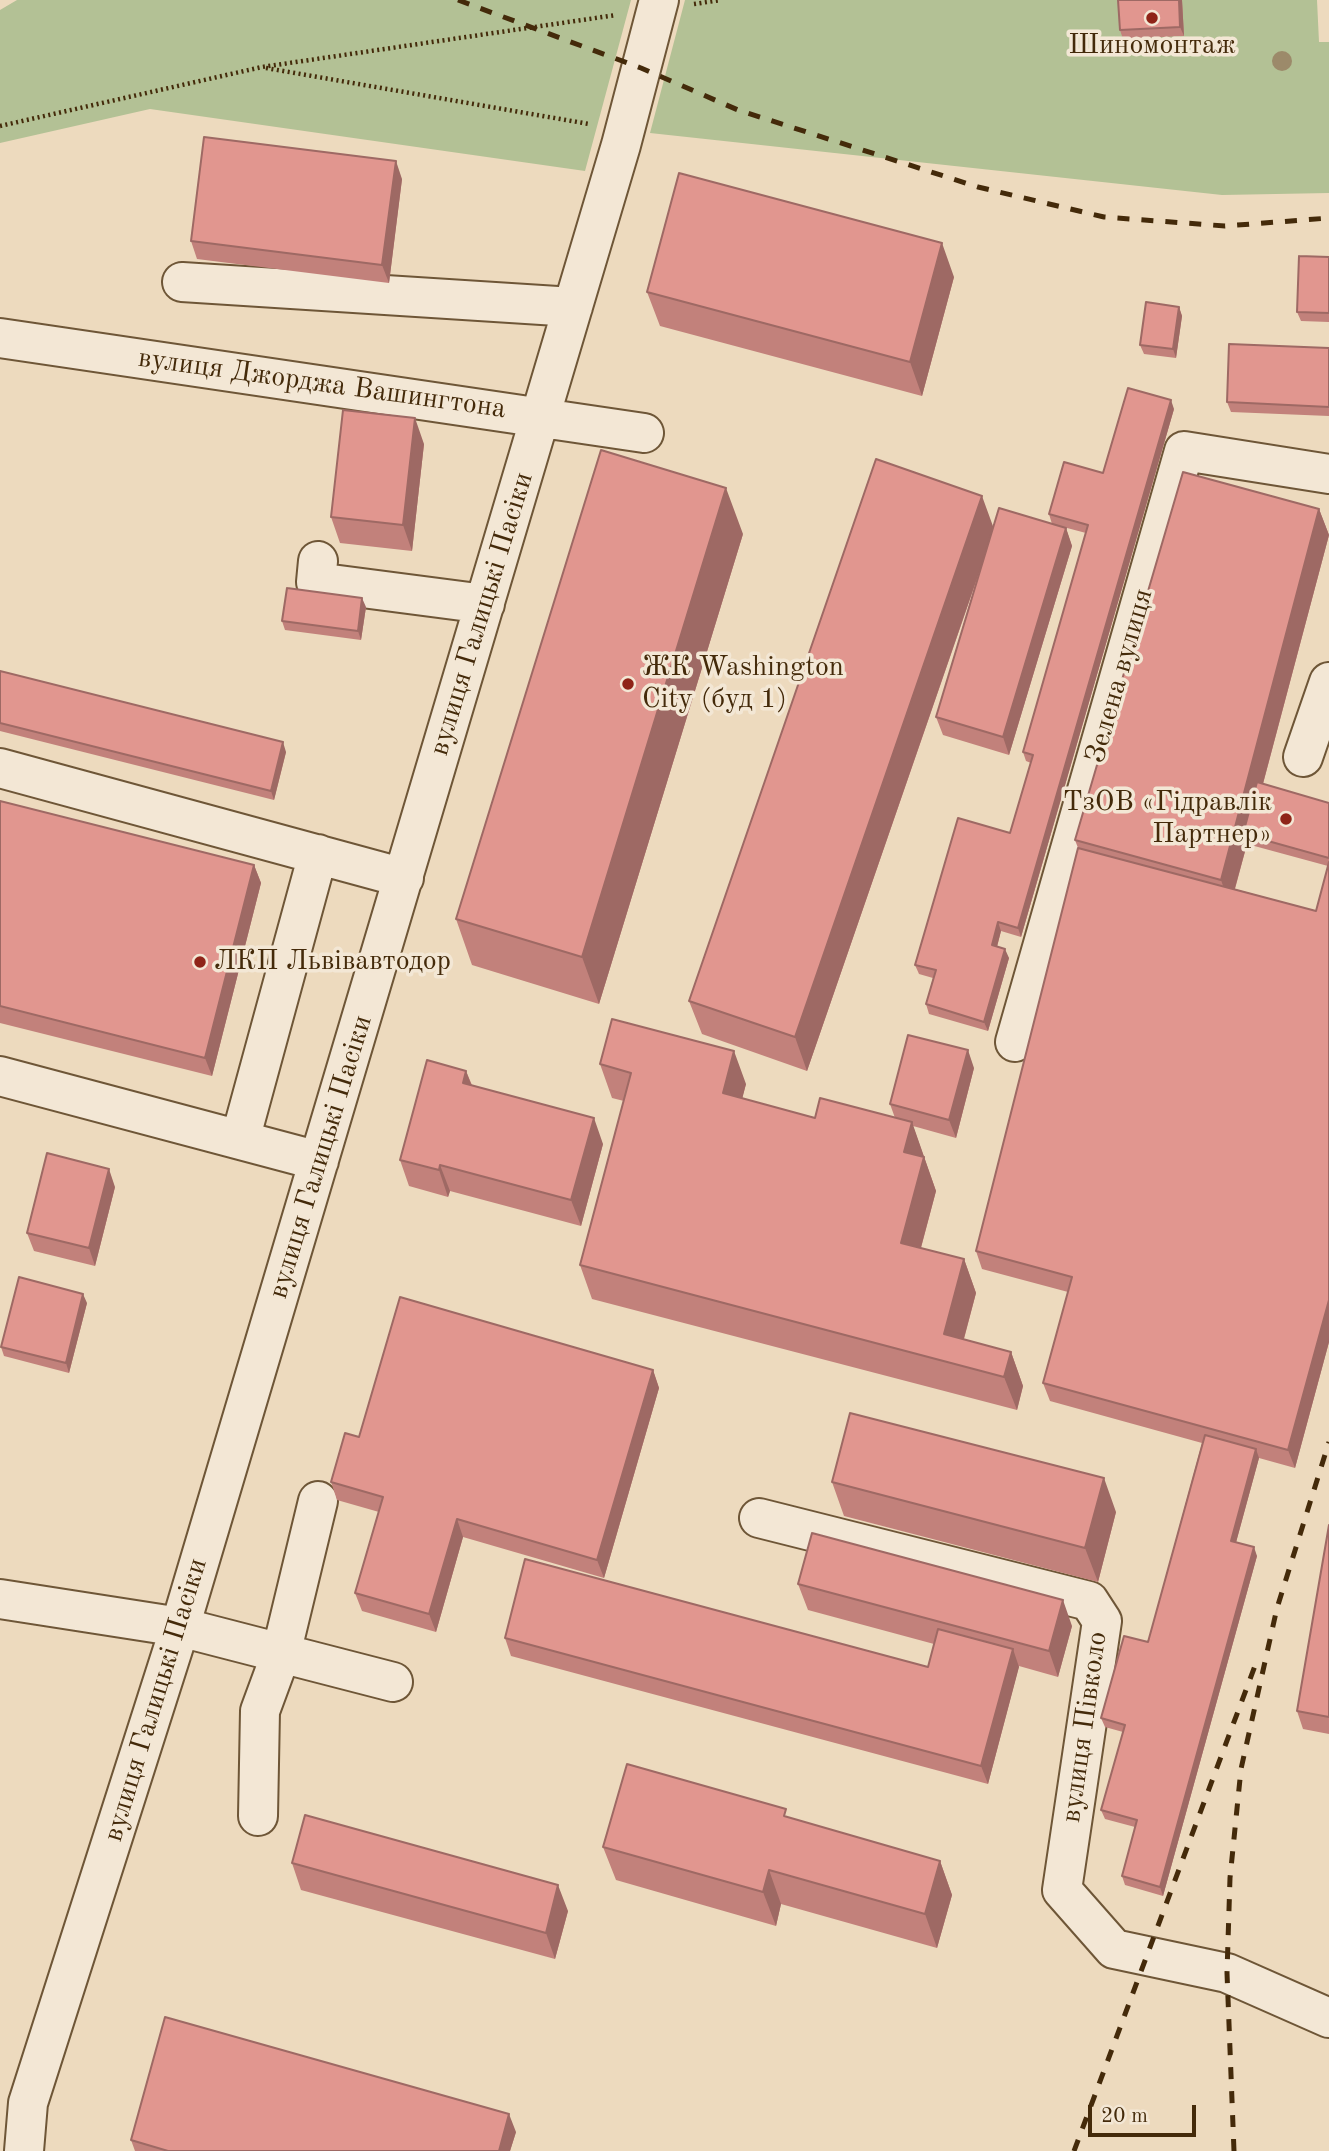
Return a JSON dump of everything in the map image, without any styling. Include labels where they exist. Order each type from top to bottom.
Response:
[{"type":"street","name":"вулиця Галицькі Пасіки","points":[[24,2151],[28,2103],[180,1627],[541,416],[625,130],[658,5]]},
{"type":"street","points":[[182,282],[573,307]]},
{"type":"street","name":"вулиця Джорджа Вашингтона","points":[[0,338],[644,433]]},
{"type":"street","name":"Зелена вулиця","points":[[1015,1042],[1184,450],[1329,474]]},
{"type":"street","points":[[318,561],[316,582],[485,604]]},
{"type":"street","points":[[1303,757],[1329,682]]},
{"type":"street","points":[[0,768],[404,878]]},
{"type":"street","points":[[240,1140],[318,854]]},
{"type":"street","points":[[0,1076],[319,1161]]},
{"type":"street","points":[[258,1816],[260,1711],[281,1654],[318,1501]]},
{"type":"street","name":"вулиця Півколо","points":[[760,1518],[1089,1601],[1102,1620],[1062,1890],[1114,1949],[1227,1973],[1329,2018]]},
{"type":"street","points":[[0,1599],[180,1627],[393,1682]]},
{"type":"path","points":[[0,126],[262,67],[658,5],[721,0]]},
{"type":"path","points":[[262,67],[625,130]]},
{"type":"green space","points":[[17,0],[631,0],[585,171],[150,109],[0,143],[0,10]]},
{"type":"green space","points":[[685,0],[1317,0],[1319,42],[1329,42],[1329,193],[1222,195],[650,133]]},
{"type":"building","name":"Шиномонтаж","points":[[1118,0],[1179,0],[1180,27],[1120,30]]},
{"type":"building","points":[[204,137],[396,161],[382,265],[191,241]]},
{"type":"building","points":[[679,173],[942,243],[910,362],[647,292]]},
{"type":"building","points":[[1299,256],[1329,257],[1329,313],[1297,312]]},
{"type":"building","points":[[1146,302],[1179,307],[1173,349],[1140,345]]},
{"type":"building","points":[[1229,344],[1329,348],[1329,407],[1227,402]]},
{"type":"building","points":[[1128,388],[1171,400],[1018,928],[998,922],[992,945],[1005,949],[984,1022],[926,1004],[936,970],[915,965],[958,818],[1010,833],[1033,755],[1023,752],[1088,525],[1049,514],[1064,462],[1103,473]]},
{"type":"building","points":[[343,410],[415,418],[403,525],[331,517]]},
{"type":"building","points":[[601,450],[726,488],[582,957],[456,919]]},
{"type":"building","points":[[876,459],[982,496],[795,1037],[689,1001]]},
{"type":"building","points":[[1183,472],[1319,509],[1221,880],[1075,840]]},
{"type":"building","points":[[999,508],[1066,528],[1003,737],[936,717]]},
{"type":"building","points":[[287,588],[362,598],[358,631],[282,621]]},
{"type":"building","points":[[0,671],[283,742],[271,791],[0,723]]},
{"type":"building","points":[[1257,782],[1329,803],[1329,858],[1243,834]]},
{"type":"building","points":[[0,801],[254,865],[205,1058],[0,1006]]},
{"type":"building","points":[[1078,848],[1316,911],[1329,862],[1329,1300],[1288,1450],[1043,1383],[1072,1277],[976,1251]]},
{"type":"building","points":[[612,1019],[734,1051],[723,1093],[815,1118],[820,1098],[912,1122],[904,1152],[924,1157],[901,1243],[964,1259],[944,1334],[1011,1352],[1004,1377],[580,1265],[631,1073],[600,1064]]},
{"type":"building","points":[[908,1035],[968,1050],[949,1120],[890,1104]]},
{"type":"building","points":[[427,1060],[466,1071],[463,1083],[594,1118],[571,1200],[440,1165],[439,1170],[400,1160]]},
{"type":"building","points":[[47,1153],[109,1169],[89,1248],[27,1233]]},
{"type":"building","points":[[19,1277],[83,1294],[66,1363],[1,1347]]},
{"type":"building","points":[[400,1297],[653,1370],[597,1560],[457,1519],[429,1614],[355,1593],[383,1497],[331,1482],[345,1433],[359,1437]]},
{"type":"building","points":[[850,1413],[1104,1478],[1085,1548],[832,1482]]},
{"type":"building","points":[[1205,1435],[1256,1449],[1231,1541],[1254,1547],[1160,1887],[1122,1876],[1137,1820],[1101,1810],[1125,1725],[1101,1718],[1124,1636],[1148,1642]]},
{"type":"building","points":[[1329,1525],[1329,1717],[1297,1711]]},
{"type":"building","points":[[812,1533],[1063,1600],[1049,1651],[798,1584]]},
{"type":"building","points":[[525,1559],[928,1667],[938,1629],[1013,1649],[981,1766],[505,1638]]},
{"type":"building","points":[[627,1764],[786,1809],[784,1816],[940,1861],[925,1914],[769,1870],[763,1892],[603,1847]]},
{"type":"building","points":[[305,1815],[558,1885],[546,1933],[292,1863]]},
{"type":"building","points":[[165,2017],[509,2114],[499,2151],[168,2151],[131,2140]]},
{"type":"railway","points":[[458,0],[641,68],[738,110],[978,187],[1104,217],[1225,226],[1329,218]]},
{"type":"railway","points":[[1234,2151],[1227,1973],[1230,1878],[1241,1769],[1277,1608],[1329,1442]]},
{"type":"railway","points":[[1074,2151],[1256,1663]]},
{"type":"place","name":"Шиномонтаж","points":[[1152,18]]},
{"type":"place","name":"ЖК Washington City (буд 1)","points":[[628,684]]},
{"type":"place","name":"ТзОВ «Гідравлік Партнер»","points":[[1286,819]]},
{"type":"place","name":"ЛКП Львівавтодор","points":[[200,962]]}]
